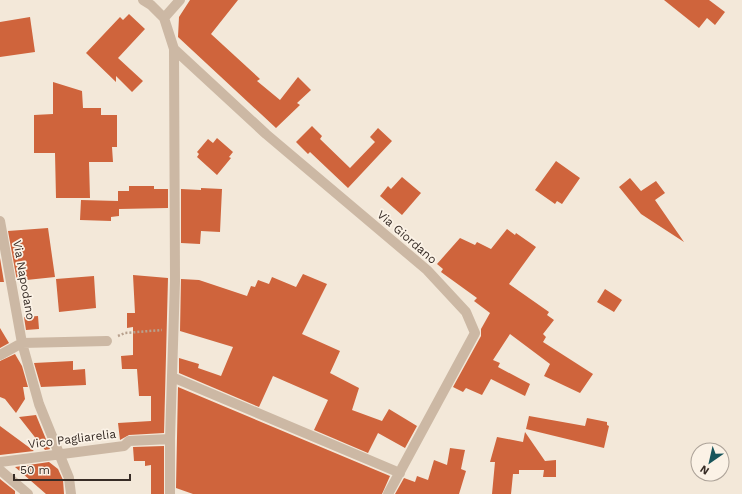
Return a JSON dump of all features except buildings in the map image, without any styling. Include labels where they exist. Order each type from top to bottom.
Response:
[{"type":"street","points":[[143,0],[151,5],[164,18],[174,49],[175,281],[170,439],[170,494]]},
{"type":"street","points":[[164,18],[180,0]]},
{"type":"street","name":"Via Giordano","points":[[174,49],[266,134],[427,270],[466,312],[475,333],[388,494]]},
{"type":"street","name":"Via Napodano","points":[[0,221],[22,343],[39,404],[69,478],[71,494]]},
{"type":"street","points":[[0,355],[22,343],[107,341]]},
{"type":"street","points":[[172,377],[400,473]]},
{"type":"street","name":"Vico Pagliarelia","points":[[0,462],[124,446],[129,441],[170,439]]},
{"type":"street","points":[[0,470],[24,492]]},
{"type":"path","points":[[107,341],[126,333],[174,330]]}]
